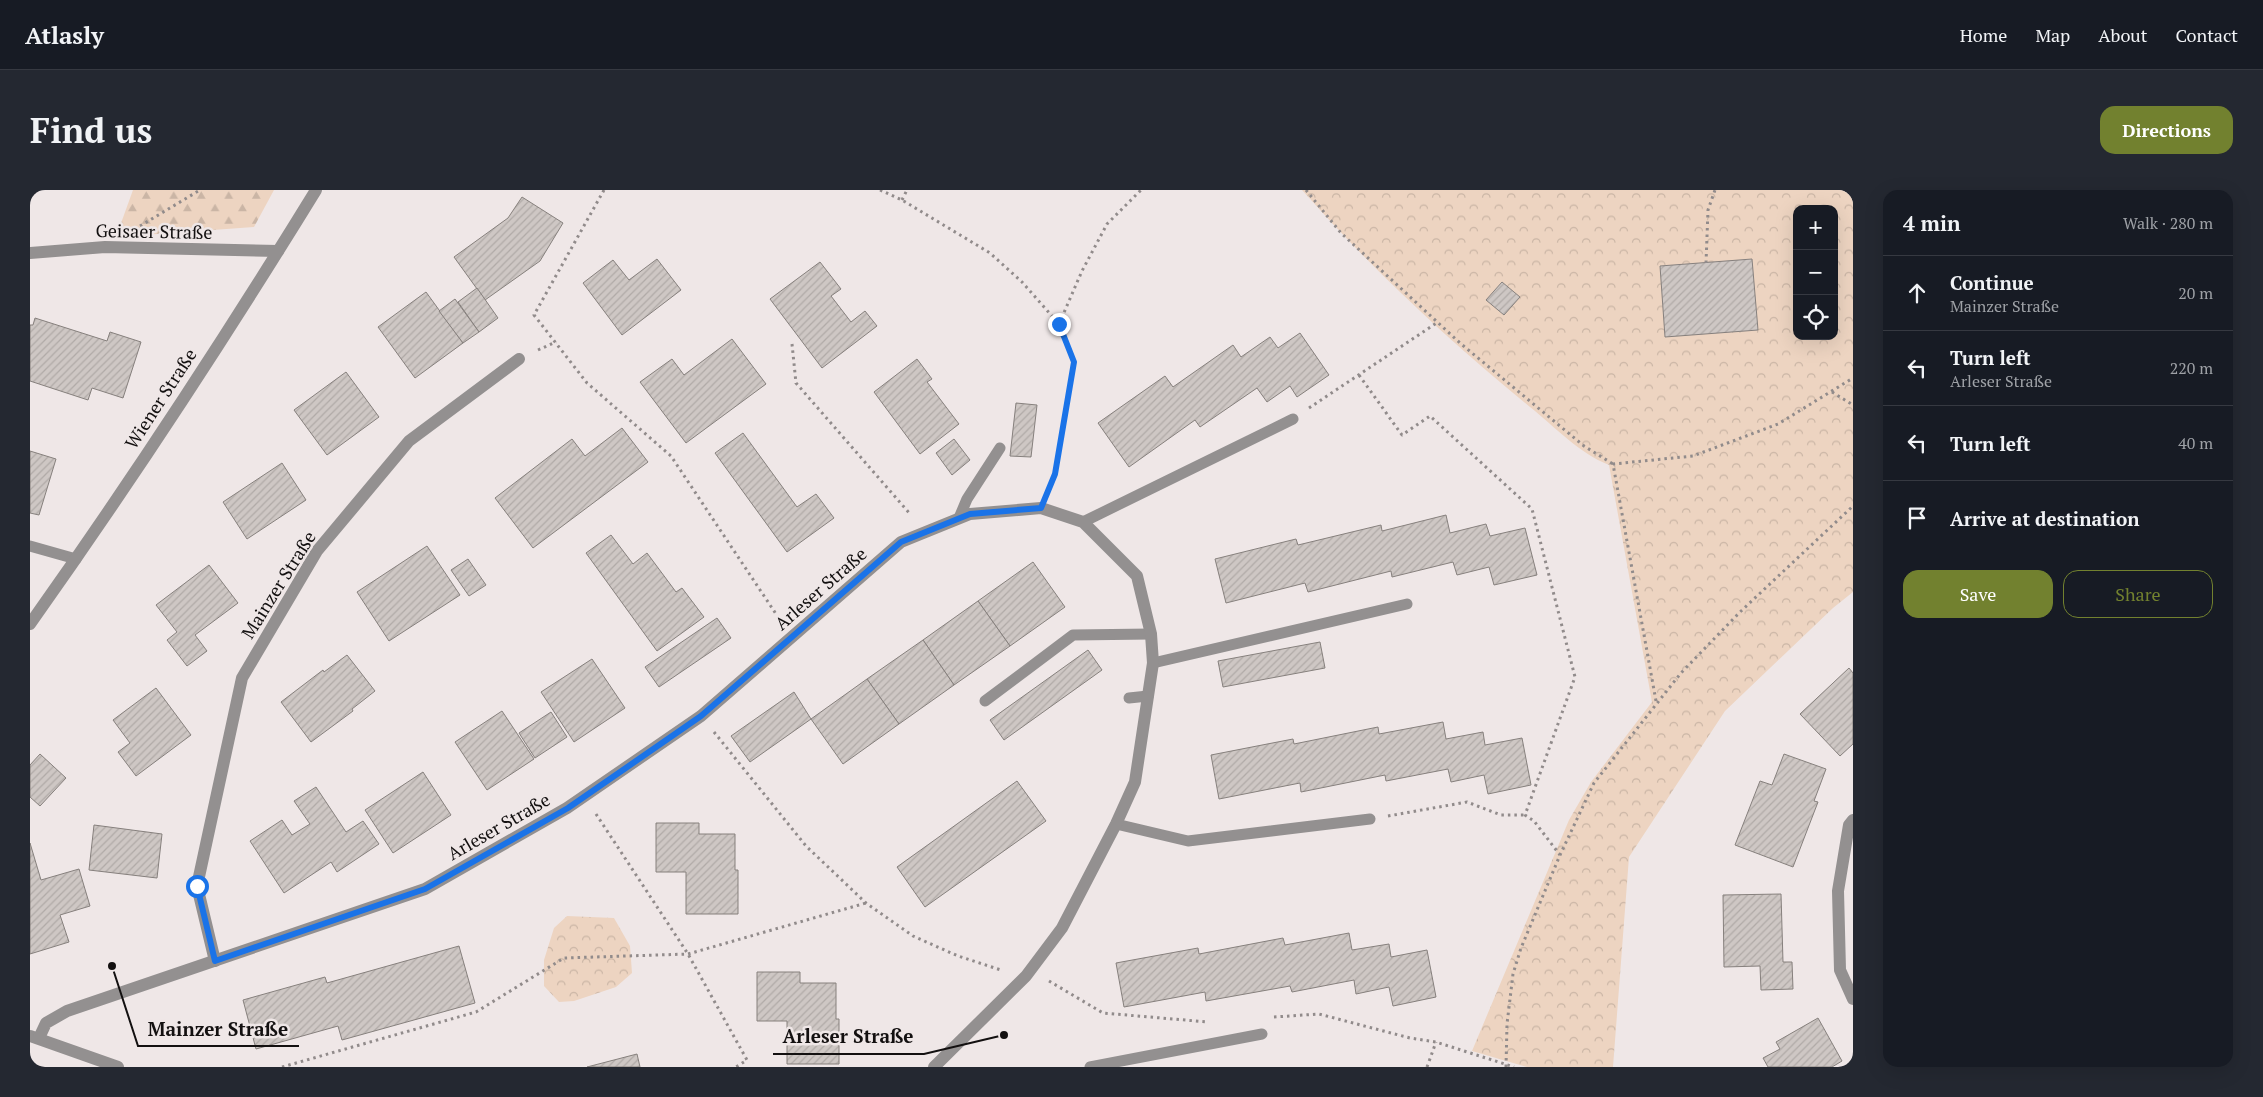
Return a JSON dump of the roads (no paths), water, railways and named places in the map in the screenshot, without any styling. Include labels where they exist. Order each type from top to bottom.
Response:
[{"type":"street","name":"Wiener Straße","points":[[30,624],[76,559],[316,190]]},
{"type":"street","name":"Geisaer Straße","points":[[30,253],[105,247],[278,251]]},
{"type":"street","name":"Mainzer Straße","points":[[215,961],[197,886],[242,678],[317,551],[408,441],[519,358]]},
{"type":"street","name":"Arleser Straße","points":[[118,1067],[34,1037],[46,1023],[66,1011],[425,889],[583,798],[701,716],[901,542],[970,514],[1041,508],[1083,522],[1137,576],[1151,634],[1153,663],[1135,782],[1116,824],[1062,928],[1026,976],[934,1067]]},
{"type":"street","points":[[1853,820],[1849,825],[1838,891],[1840,970],[1853,999]]},
{"type":"lane","points":[[1083,522],[1293,419]]},
{"type":"lane","points":[[959,518],[967,499],[1000,448]]},
{"type":"lane","points":[[30,546],[76,559]]},
{"type":"lane","points":[[1153,663],[1407,604]]},
{"type":"lane","points":[[985,701],[1073,635],[1151,634]]},
{"type":"lane","points":[[1129,698],[1148,696]]},
{"type":"lane","points":[[1116,824],[1188,842],[1370,819]]},
{"type":"lane","points":[[1090,1067],[1262,1034]]},
{"type":"place","name":"Mainzer Straße","points":[[112,966]]},
{"type":"place","name":"Arleser Straße","points":[[1004,1035]]}]
